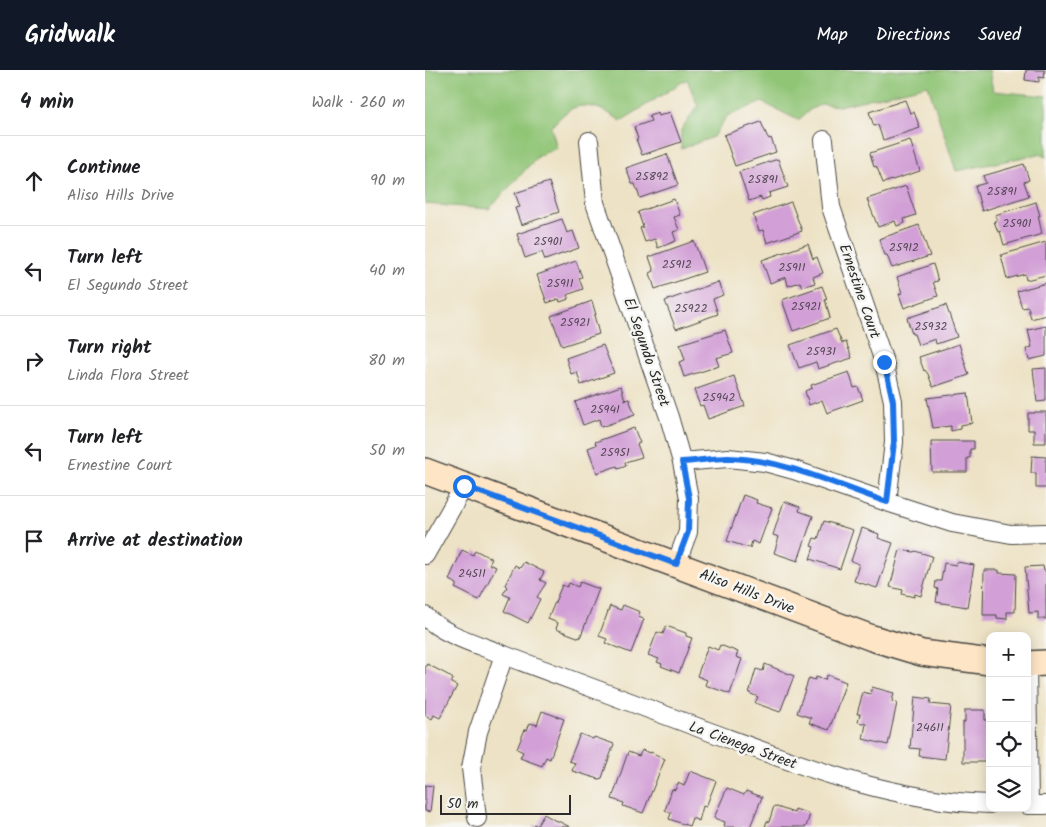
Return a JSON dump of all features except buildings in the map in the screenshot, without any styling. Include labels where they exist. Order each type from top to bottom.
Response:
[{"type":"street","name":"Ernestine Court","points":[[824,140],[831,207],[884,362],[893,401],[894,442],[887,502]]},
{"type":"street","name":"El Segundo Street","points":[[589,141],[595,203],[666,408],[682,462],[689,498],[688,532],[676,564]]},
{"type":"street","points":[[682,462],[728,458],[765,462],[952,523],[1011,534],[1046,533]]},
{"type":"street","name":"Aliso Hills Drive","points":[[425,471],[872,638],[923,653],[986,661]]},
{"type":"street","points":[[425,555],[464,486]]},
{"type":"street","name":"La Cienega Street","points":[[425,616],[430,622],[457,636],[504,655],[814,771],[883,791],[963,803],[986,804]]},
{"type":"street","points":[[477,818],[471,768],[478,732],[504,655]]},
{"type":"street","points":[[1031,664],[1046,663]]},
{"type":"street","points":[[1028,677],[1034,805]]},
{"type":"green space","points":[[425,70],[989,70],[993,91],[1046,96],[1046,157],[1039,154],[956,171],[928,85],[839,106],[822,104],[811,109],[798,120],[762,102],[727,116],[713,137],[681,149],[681,130],[698,106],[687,79],[621,121],[594,107],[582,106],[569,110],[551,127],[557,148],[538,156],[489,209],[425,204]]},
{"type":"route","points":[[464,486],[676,564],[688,532],[689,498],[682,462],[728,458],[765,462],[887,502],[894,442],[893,401],[884,362]]}]
